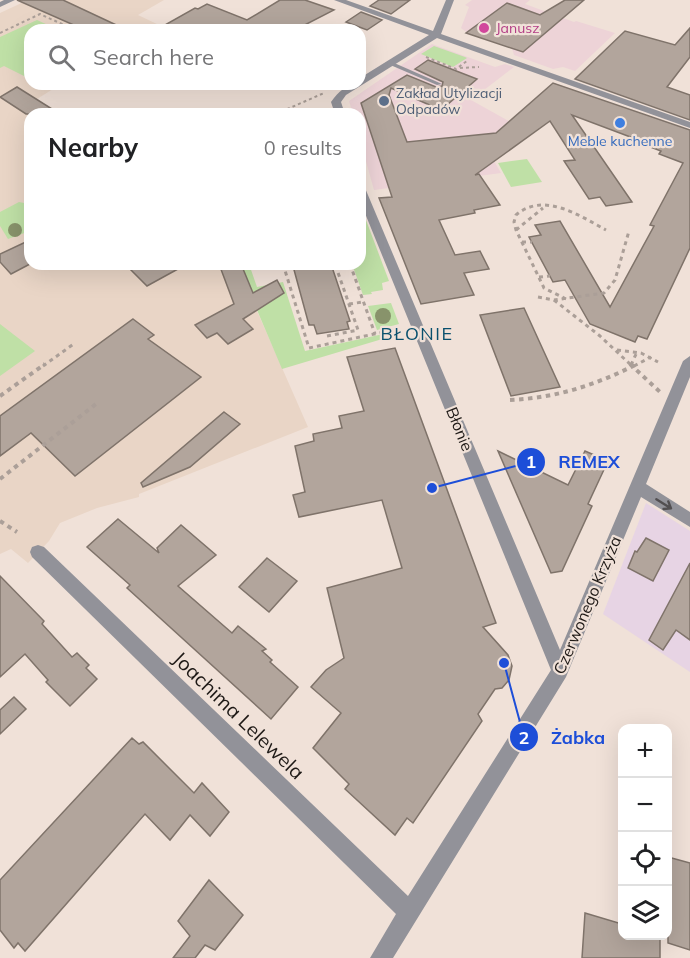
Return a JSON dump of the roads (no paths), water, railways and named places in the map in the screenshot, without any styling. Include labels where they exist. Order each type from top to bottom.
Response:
[{"type":"street","points":[[0,5],[11,0]]},
{"type":"street","points":[[338,0],[690,125]]},
{"type":"street","points":[[366,78],[436,35],[450,0]]},
{"type":"street","points":[[338,108],[336,102],[348,90]]},
{"type":"street","name":"Błonie","points":[[366,202],[560,671]]},
{"type":"street","name":"Czerwonego Krzyża","points":[[381,958],[408,911],[560,671],[690,361]]},
{"type":"street","points":[[638,487],[690,520]]},
{"type":"street","name":"Joachima Lelewela","points":[[38,552],[408,911]]},
{"type":"lane","points":[[390,63],[440,84]]},
{"type":"place","name":"Janusz","points":[[484,28]]},
{"type":"place","name":"Zakład Utylizacji Odpadów","points":[[384,101]]},
{"type":"place","name":"Meble kuchenne","points":[[620,123]]},
{"type":"place","name":"REMEX","points":[[432,488]]},
{"type":"place","name":"Żabka","points":[[504,663]]},
{"type":"district","name":"BŁONIE","points":[[417,333]]}]
